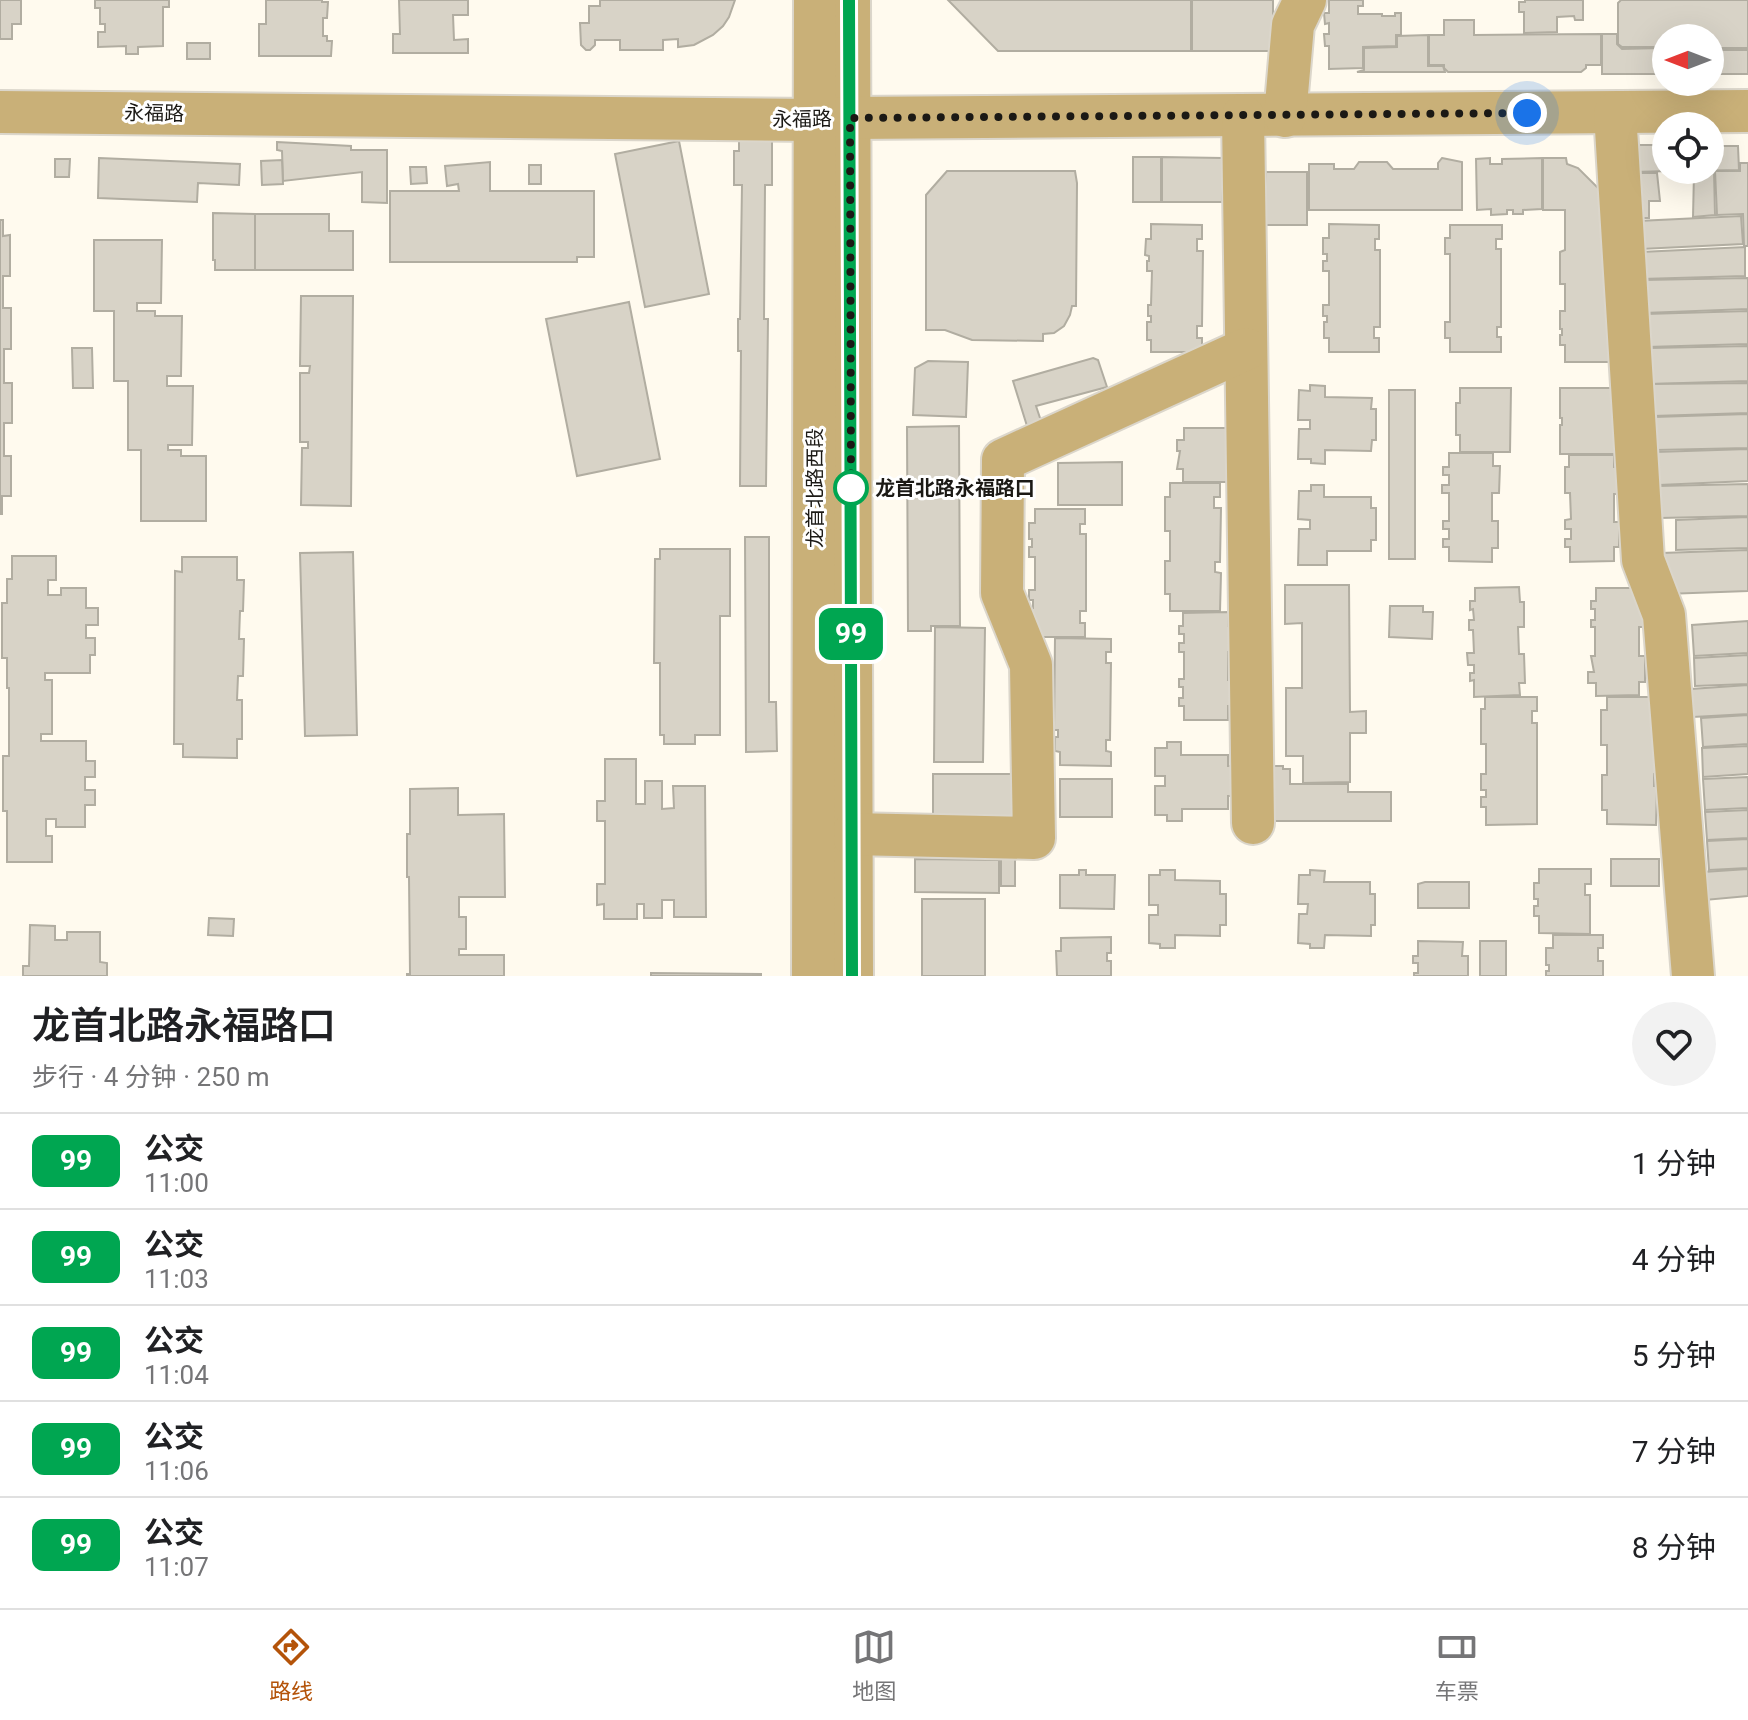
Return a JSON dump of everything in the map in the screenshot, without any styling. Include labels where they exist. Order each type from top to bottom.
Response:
[{"type":"street","name":"龙首北路西段","points":[[815,0],[833,119],[852,834],[852,976]]},
{"type":"street","name":"龙首北路西段","points":[[813,976],[833,119],[849,0]]},
{"type":"street","points":[[1285,116],[1293,25],[1305,0]]},
{"type":"street","name":"永福路","points":[[0,112],[833,119],[1748,111]]},
{"type":"street","points":[[1615,113],[1643,560],[1664,615],[1693,976]]},
{"type":"street","points":[[1243,116],[1253,823]]},
{"type":"street","points":[[852,834],[1034,838],[1031,665],[1002,593],[1003,460],[1246,349]]},
{"type":"building","points":[[0,0],[21,0],[21,24],[12,24],[12,39],[0,39]]},
{"type":"building","points":[[95,0],[169,0],[169,7],[163,7],[163,46],[138,47],[138,54],[126,54],[126,46],[98,47],[98,32],[105,32],[105,24],[100,24],[100,8],[95,8]]},
{"type":"building","points":[[266,0],[328,2],[327,18],[323,18],[323,36],[327,36],[327,41],[332,41],[331,56],[259,56],[259,24],[266,24]]},
{"type":"building","points":[[399,0],[468,0],[468,15],[453,15],[454,40],[468,39],[468,53],[393,53],[393,34],[400,34]]},
{"type":"building","points":[[600,0],[735,0],[723,26],[694,45],[678,47],[678,39],[663,40],[663,50],[620,50],[620,40],[595,40],[595,45],[586,50],[581,45],[580,23],[589,23],[589,6],[600,6]]},
{"type":"building","points":[[948,0],[1191,0],[1191,51],[998,51]]},
{"type":"building","points":[[1192,0],[1273,0],[1273,51],[1192,51]]},
{"type":"building","points":[[1329,0],[1363,0],[1363,6],[1358,6],[1358,14],[1395,16],[1395,13],[1401,13],[1401,35],[1396,35],[1396,46],[1363,47],[1363,68],[1329,69],[1329,46],[1325,46],[1324,34],[1329,34],[1329,23],[1325,24],[1324,13],[1329,13]]},
{"type":"building","points":[[1583,0],[1583,20],[1575,20],[1574,16],[1557,17],[1557,32],[1524,33],[1524,12],[1519,12],[1519,2]]},
{"type":"building","points":[[1621,0],[1748,0],[1748,48],[1724,48],[1724,24],[1652,24],[1652,47],[1622,47],[1618,44],[1618,3]]},
{"type":"building","points":[[1444,20],[1474,20],[1474,35],[1601,34],[1601,65],[1586,65],[1581,72],[1448,72],[1444,65],[1429,65],[1429,35],[1444,35]]},
{"type":"building","points":[[1602,34],[1617,34],[1617,44],[1622,49],[1652,48],[1652,74],[1602,74]]},
{"type":"building","points":[[1428,35],[1428,66],[1443,66],[1445,72],[1357,72],[1364,70],[1364,48],[1397,47],[1397,36]]},
{"type":"building","points":[[187,43],[210,43],[210,59],[187,59]]},
{"type":"building","points":[[1724,50],[1748,50],[1748,74],[1724,74]]},
{"type":"building","points":[[739,140],[772,140],[772,185],[765,185],[764,319],[768,319],[766,486],[740,486],[741,351],[738,351],[738,319],[742,185],[734,185],[734,151],[739,151]]},
{"type":"building","points":[[679,141],[709,294],[645,307],[615,154]]},
{"type":"building","points":[[277,142],[351,146],[351,150],[387,150],[387,203],[362,202],[362,172],[283,181],[282,151],[277,150]]},
{"type":"building","points":[[1632,145],[1652,145],[1652,172],[1634,172]]},
{"type":"building","points":[[1724,146],[1738,146],[1739,170],[1724,170]]},
{"type":"building","points":[[1133,157],[1161,157],[1161,202],[1133,202]]},
{"type":"building","points":[[1162,157],[1222,158],[1222,202],[1162,202]]},
{"type":"building","points":[[99,158],[240,164],[239,185],[198,183],[197,202],[98,198]]},
{"type":"building","points":[[1442,158],[1462,162],[1462,210],[1309,210],[1309,164],[1334,164],[1334,169],[1354,169],[1359,162],[1387,162],[1393,169],[1438,169]]},
{"type":"building","points":[[1490,158],[1490,164],[1502,164],[1502,159],[1542,158],[1542,209],[1523,210],[1523,214],[1513,214],[1513,210],[1507,210],[1507,214],[1491,215],[1491,209],[1477,210],[1476,159]]},
{"type":"building","points":[[1543,158],[1566,158],[1567,164],[1578,168],[1607,197],[1615,362],[1565,362],[1565,345],[1560,345],[1560,311],[1565,311],[1565,284],[1560,284],[1560,252],[1565,250],[1565,210],[1543,210]]},
{"type":"building","points":[[55,159],[70,159],[69,177],[55,177]]},
{"type":"building","points":[[282,160],[283,184],[262,185],[261,161]]},
{"type":"building","points":[[490,162],[490,191],[594,191],[594,257],[577,257],[577,262],[390,262],[390,191],[459,191],[458,184],[447,186],[445,166]]},
{"type":"building","points":[[1740,163],[1748,163],[1748,246],[1744,246],[1743,214],[1717,215],[1716,184],[1724,184],[1724,171],[1740,171]]},
{"type":"building","points":[[529,165],[541,165],[541,184],[529,184]]},
{"type":"building","points":[[410,167],[426,167],[427,183],[411,184]]},
{"type":"building","points":[[947,171],[1075,171],[1076,306],[1072,306],[1064,326],[1054,333],[1043,334],[1043,341],[972,340],[945,330],[926,330],[926,195]]},
{"type":"building","points":[[1266,172],[1307,172],[1307,225],[1266,225]]},
{"type":"building","points":[[1635,173],[1652,173],[1652,184],[1658,184],[1660,201],[1649,201],[1649,218],[1638,218]]},
{"type":"building","points":[[1694,184],[1714,184],[1715,215],[1693,217]]},
{"type":"building","points":[[213,213],[255,214],[255,270],[215,270]]},
{"type":"building","points":[[255,214],[329,214],[329,231],[353,231],[353,270],[255,270]]},
{"type":"building","points":[[1741,216],[1743,244],[1641,249],[1638,221]]},
{"type":"building","points":[[0,220],[3,220],[3,236],[10,235],[10,276],[3,276],[3,308],[11,308],[11,349],[4,349],[4,383],[12,383],[12,423],[4,423],[4,456],[11,456],[11,496],[2,496],[2,514],[0,514]]},
{"type":"building","points":[[1151,224],[1202,225],[1202,239],[1197,239],[1197,251],[1203,251],[1202,326],[1197,326],[1197,338],[1202,338],[1202,352],[1151,352],[1147,322],[1151,322],[1148,305],[1151,305],[1152,271],[1147,271],[1149,256],[1145,255],[1146,239],[1151,239]]},
{"type":"building","points":[[1329,224],[1379,225],[1375,250],[1380,250],[1380,327],[1374,327],[1374,338],[1379,338],[1379,352],[1329,352],[1329,338],[1324,338],[1327,316],[1323,316],[1323,305],[1329,305],[1329,271],[1323,271],[1327,254],[1323,254],[1323,238],[1329,238]]},
{"type":"building","points":[[1450,225],[1502,225],[1502,239],[1496,239],[1496,249],[1501,249],[1501,327],[1497,327],[1497,337],[1501,337],[1501,352],[1450,352],[1450,338],[1445,338],[1445,322],[1450,322],[1450,254],[1445,254],[1445,238],[1450,238]]},
{"type":"building","points":[[94,240],[162,240],[161,303],[137,303],[137,311],[155,311],[155,316],[182,316],[181,376],[167,376],[167,386],[193,386],[192,445],[168,445],[168,450],[181,450],[181,456],[206,456],[206,521],[141,521],[141,450],[128,450],[128,381],[114,381],[114,311],[94,311]]},
{"type":"building","points":[[1745,247],[1745,276],[1641,279],[1641,252]]},
{"type":"building","points":[[1748,278],[1748,309],[1644,313],[1643,280]]},
{"type":"building","points":[[301,296],[353,296],[351,506],[301,505],[302,448],[308,448],[308,442],[300,442],[300,373],[309,373],[310,366],[300,366]]},
{"type":"building","points":[[629,302],[660,459],[577,476],[546,319]]},
{"type":"building","points":[[1748,311],[1748,344],[1647,347],[1645,314]]},
{"type":"building","points":[[1748,346],[1748,381],[1651,384],[1649,348]]},
{"type":"building","points":[[72,348],[92,348],[93,388],[73,388]]},
{"type":"building","points":[[1093,358],[1098,360],[1107,387],[1036,406],[1041,421],[1027,426],[1013,381]]},
{"type":"building","points":[[928,361],[968,362],[966,417],[913,415],[915,368]]},
{"type":"building","points":[[1748,383],[1748,413],[1653,416],[1651,384]]},
{"type":"building","points":[[1310,385],[1325,386],[1325,397],[1372,398],[1371,409],[1376,409],[1376,440],[1372,440],[1371,451],[1325,450],[1325,464],[1298,459],[1299,429],[1310,429],[1310,420],[1298,420],[1299,390],[1310,391]]},
{"type":"building","points":[[1460,388],[1511,388],[1510,452],[1460,452],[1460,435],[1456,435],[1456,403],[1460,403]]},
{"type":"building","points":[[1560,388],[1615,388],[1615,454],[1560,454]]},
{"type":"building","points":[[1389,390],[1415,390],[1415,559],[1389,559]]},
{"type":"building","points":[[1748,414],[1748,448],[1656,450],[1654,417]]},
{"type":"building","points":[[959,426],[960,626],[931,626],[931,631],[908,631],[907,427]]},
{"type":"building","points":[[1184,428],[1228,428],[1228,482],[1183,482],[1183,469],[1177,469],[1180,451],[1177,451],[1177,440],[1184,440]]},
{"type":"building","points":[[1748,449],[1748,481],[1659,485],[1655,452]]},
{"type":"building","points":[[1449,453],[1493,453],[1493,466],[1500,466],[1499,493],[1492,493],[1492,521],[1498,521],[1498,548],[1492,548],[1492,562],[1449,561],[1449,547],[1443,547],[1443,539],[1449,539],[1449,529],[1443,529],[1443,521],[1449,521],[1449,493],[1442,493],[1442,485],[1449,485],[1449,475],[1443,475],[1443,467],[1449,467]]},
{"type":"building","points":[[1569,455],[1614,455],[1614,467],[1621,467],[1621,494],[1614,494],[1614,522],[1619,522],[1619,547],[1614,547],[1614,561],[1570,562],[1570,547],[1565,547],[1565,539],[1571,539],[1571,529],[1565,529],[1565,520],[1571,519],[1570,493],[1565,493],[1565,467],[1569,467]]},
{"type":"building","points":[[1122,462],[1122,505],[1058,505],[1058,463]]},
{"type":"building","points":[[1170,483],[1220,483],[1220,497],[1214,497],[1214,508],[1221,508],[1220,562],[1215,562],[1215,572],[1221,573],[1220,611],[1170,611],[1170,594],[1165,594],[1165,561],[1170,561],[1170,531],[1165,531],[1165,497],[1170,497]]},
{"type":"building","points":[[1748,484],[1748,516],[1660,518],[1657,486]]},
{"type":"building","points":[[1311,485],[1324,485],[1324,497],[1371,497],[1371,508],[1376,508],[1376,540],[1371,540],[1371,551],[1327,551],[1327,565],[1298,565],[1299,529],[1310,529],[1310,520],[1298,519],[1299,491],[1311,491]]},
{"type":"building","points":[[1035,509],[1085,509],[1085,524],[1080,524],[1080,534],[1086,534],[1086,611],[1080,611],[1080,623],[1085,623],[1085,637],[1034,637],[1029,608],[1033,608],[1033,600],[1029,600],[1029,590],[1035,590],[1035,557],[1029,557],[1032,539],[1029,539],[1029,523],[1035,523]]},
{"type":"building","points":[[1748,517],[1748,548],[1676,550],[1676,520]]},
{"type":"building","points":[[745,537],[769,537],[769,702],[776,702],[777,751],[746,752]]},
{"type":"building","points":[[660,549],[730,549],[730,616],[720,616],[720,735],[695,735],[695,744],[664,744],[664,735],[660,735],[660,663],[654,663],[655,559],[660,559]]},
{"type":"building","points":[[1748,550],[1748,591],[1666,594],[1662,553]]},
{"type":"building","points":[[353,552],[357,735],[305,736],[300,553]]},
{"type":"building","points":[[12,556],[56,556],[56,580],[48,580],[48,595],[61,595],[61,588],[86,588],[86,608],[98,608],[98,625],[86,625],[86,638],[95,638],[95,655],[90,655],[90,673],[45,673],[45,680],[52,680],[52,734],[41,734],[41,741],[86,741],[86,761],[95,761],[95,777],[85,777],[85,790],[95,790],[95,805],[85,805],[85,827],[56,827],[56,819],[46,819],[46,836],[52,836],[52,862],[7,862],[3,756],[9,756],[9,688],[7,658],[2,658],[2,603],[7,603],[7,579],[12,579]]},
{"type":"building","points":[[182,557],[237,557],[237,580],[244,580],[239,639],[244,639],[243,676],[238,676],[237,700],[242,700],[242,739],[237,739],[237,758],[183,757],[183,744],[174,744],[175,571],[182,572]]},
{"type":"building","points":[[1285,585],[1349,585],[1350,712],[1366,711],[1366,733],[1350,733],[1350,782],[1303,783],[1303,756],[1286,756],[1286,688],[1302,688],[1302,623],[1285,624]]},
{"type":"building","points":[[1519,587],[1520,602],[1524,602],[1524,627],[1518,627],[1519,654],[1524,654],[1525,683],[1519,683],[1520,695],[1474,697],[1474,680],[1470,681],[1470,673],[1474,673],[1474,665],[1468,665],[1467,653],[1474,653],[1473,630],[1469,630],[1469,620],[1474,620],[1470,601],[1475,601],[1475,588]]},
{"type":"building","points":[[1596,588],[1639,588],[1643,598],[1643,627],[1639,627],[1639,656],[1645,656],[1645,682],[1639,682],[1639,695],[1596,696],[1596,683],[1588,683],[1588,672],[1594,672],[1591,656],[1595,656],[1595,627],[1591,627],[1591,620],[1595,620],[1595,609],[1591,609],[1591,601],[1596,601]]},
{"type":"building","points":[[1390,606],[1423,606],[1423,612],[1433,612],[1432,639],[1389,637]]},
{"type":"building","points":[[1228,612],[1228,626],[1233,626],[1233,652],[1228,652],[1228,680],[1233,680],[1233,706],[1228,706],[1228,720],[1184,720],[1184,706],[1179,706],[1183,687],[1179,687],[1179,679],[1184,679],[1184,652],[1179,652],[1179,643],[1184,643],[1184,634],[1179,634],[1179,626],[1183,626],[1183,613]]},
{"type":"building","points":[[1748,621],[1748,653],[1694,656],[1692,625]]},
{"type":"building","points":[[935,627],[985,628],[983,762],[934,762]]},
{"type":"building","points":[[1055,638],[1111,639],[1111,652],[1106,652],[1106,663],[1111,663],[1110,740],[1106,740],[1106,751],[1111,752],[1111,766],[1060,765],[1060,752],[1055,751],[1058,730],[1054,730]]},
{"type":"building","points":[[1748,655],[1748,684],[1695,686],[1694,658]]},
{"type":"building","points":[[1748,685],[1748,714],[1693,717],[1691,689]]},
{"type":"building","points":[[1485,697],[1537,697],[1537,711],[1532,711],[1532,723],[1537,723],[1537,824],[1486,825],[1486,807],[1481,807],[1481,797],[1486,797],[1486,790],[1481,790],[1481,774],[1486,774],[1486,744],[1481,744],[1481,709],[1485,709]]},
{"type":"building","points":[[1607,697],[1653,697],[1656,825],[1607,824],[1607,810],[1602,810],[1602,775],[1607,775],[1607,745],[1601,745],[1601,710],[1607,710]]},
{"type":"building","points":[[1748,715],[1748,744],[1703,747],[1701,718]]},
{"type":"building","points":[[1167,742],[1181,742],[1181,755],[1228,755],[1228,766],[1234,766],[1234,796],[1228,796],[1228,809],[1182,809],[1182,821],[1167,821],[1167,815],[1155,815],[1155,786],[1165,786],[1165,776],[1155,776],[1155,748],[1167,748]]},
{"type":"building","points":[[1748,746],[1748,774],[1703,777],[1702,748]]},
{"type":"building","points":[[605,759],[636,759],[636,804],[645,804],[645,781],[662,781],[662,809],[674,808],[673,786],[705,786],[706,917],[674,917],[674,900],[662,900],[662,918],[644,918],[644,904],[637,904],[637,919],[604,919],[604,904],[597,905],[597,884],[605,884],[605,821],[597,821],[597,801],[605,801]]},
{"type":"building","points":[[1268,766],[1290,769],[1290,784],[1348,784],[1348,792],[1391,792],[1391,821],[1268,821]]},
{"type":"building","points":[[933,774],[1016,774],[1016,817],[933,817]]},
{"type":"building","points":[[1748,777],[1748,808],[1705,810],[1703,779]]},
{"type":"building","points":[[1060,779],[1112,779],[1112,817],[1060,817]]},
{"type":"building","points":[[458,788],[458,815],[504,814],[505,897],[459,897],[459,917],[466,917],[466,949],[459,949],[459,955],[504,955],[504,976],[407,976],[410,974],[407,834],[410,834],[410,789]]},
{"type":"building","points":[[1748,810],[1748,838],[1707,840],[1705,812]]},
{"type":"building","points":[[1748,839],[1748,868],[1709,870],[1707,841]]},
{"type":"building","points":[[1001,858],[1015,858],[1015,886],[1001,886]]},
{"type":"building","points":[[915,859],[999,860],[999,893],[915,892]]},
{"type":"building","points":[[1611,859],[1659,859],[1659,886],[1611,886]]},
{"type":"building","points":[[1539,869],[1591,869],[1591,884],[1585,884],[1585,895],[1590,895],[1590,934],[1539,933],[1539,916],[1534,916],[1538,899],[1534,899],[1534,883],[1539,883]]},
{"type":"building","points":[[1748,869],[1748,896],[1705,900],[1703,872]]},
{"type":"building","points":[[1079,870],[1086,870],[1086,875],[1115,875],[1114,909],[1060,908],[1060,875],[1079,875]]},
{"type":"building","points":[[1160,870],[1175,870],[1175,880],[1220,881],[1220,894],[1226,894],[1226,925],[1220,925],[1220,936],[1175,935],[1175,948],[1160,948],[1160,944],[1149,943],[1149,915],[1158,915],[1158,905],[1149,905],[1149,875],[1160,875]]},
{"type":"building","points":[[1310,870],[1325,871],[1324,882],[1370,882],[1370,894],[1375,894],[1375,925],[1371,925],[1371,936],[1325,935],[1324,948],[1310,948],[1310,944],[1298,943],[1299,914],[1307,914],[1308,904],[1298,904],[1299,875],[1310,875]]},
{"type":"building","points":[[1469,882],[1469,908],[1418,908],[1418,884]]},
{"type":"building","points":[[922,899],[985,899],[985,976],[922,976]]},
{"type":"building","points":[[209,918],[234,919],[233,936],[208,935]]},
{"type":"building","points":[[30,925],[55,926],[55,940],[67,940],[67,932],[100,932],[100,962],[107,963],[107,976],[23,976],[23,966],[29,966]]},
{"type":"building","points":[[1553,935],[1603,935],[1603,948],[1598,948],[1598,961],[1603,961],[1603,976],[1546,976],[1549,965],[1546,965],[1546,948],[1553,948]]},
{"type":"building","points":[[1111,937],[1111,953],[1107,953],[1107,961],[1111,961],[1111,976],[1057,976],[1056,951],[1061,951],[1061,938]]},
{"type":"building","points":[[1418,941],[1463,942],[1462,956],[1468,956],[1468,976],[1414,976],[1418,973],[1418,963],[1413,963],[1413,956],[1418,956]]},
{"type":"building","points":[[1480,941],[1506,941],[1506,976],[1480,976]]},
{"type":"building","points":[[651,973],[761,974],[761,976],[651,976]]},
{"type":"bus line","name":"99","points":[[849,0],[852,976]]},
{"type":"place","name":"龙首北路永福路口","points":[[851,488]]},
{"type":"route","points":[[851,488],[850,118],[1527,113]]}]
